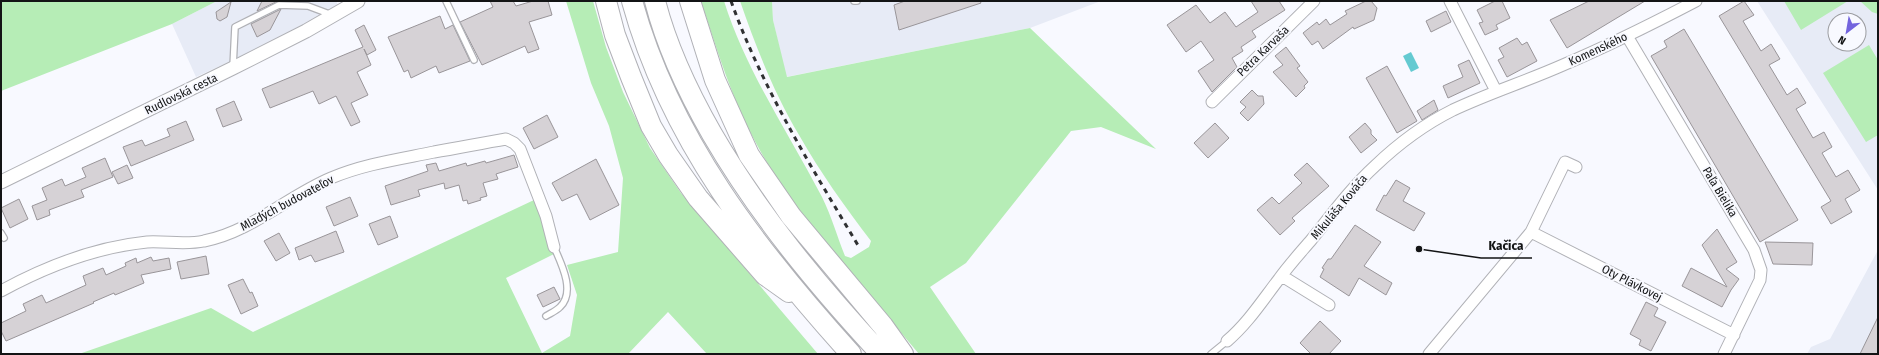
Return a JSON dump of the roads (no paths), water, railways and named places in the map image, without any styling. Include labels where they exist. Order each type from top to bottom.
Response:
[{"type":"highway","points":[[606,1],[615,35],[651,126],[668,156],[698,198],[765,275],[807,305]]},
{"type":"highway","points":[[632,1],[647,52],[675,114],[704,168],[738,216],[807,305],[851,354]]},
{"type":"highway","points":[[655,1],[670,47],[695,104],[726,158],[760,209],[809,273],[881,354]]},
{"type":"highway","points":[[690,1],[715,80],[749,155],[791,216],[883,326],[903,354]]},
{"type":"street","name":"Rudlovská cesta","points":[[1,182],[233,68],[334,16],[358,1]]},
{"type":"street","name":"Petra Karvaša","points":[[1212,102],[1314,1]]},
{"type":"street","points":[[1450,1],[1496,91]]},
{"type":"street","name":"Komenského","points":[[1496,91],[1519,84],[1627,36],[1696,1]]},
{"type":"street","name":"Paľa Bielika","points":[[1627,36],[1754,250],[1759,262],[1761,270],[1760,280],[1724,354]]},
{"type":"street","name":"Mikuláša Kováča","points":[[1227,341],[1242,329],[1346,195],[1375,166],[1404,141],[1452,110],[1496,91]]},
{"type":"street","name":"Mladých budovateľov","points":[[1,291],[42,272],[78,258],[111,249],[147,242],[204,241],[228,234],[247,225],[307,190],[332,178],[363,167],[506,139],[514,143],[520,149],[546,216],[554,247]]},
{"type":"street","points":[[1429,354],[1531,232],[1565,162],[1576,167]]},
{"type":"street","name":"Oty Plávkovej","points":[[1531,232],[1734,334]]},
{"type":"street","points":[[1282,276],[1329,305]]},
{"type":"lane","points":[[446,1],[474,60]]},
{"type":"lane","points":[[233,68],[235,28],[279,5],[308,6],[334,16]]},
{"type":"lane","points":[[546,316],[560,307],[567,295],[563,270],[554,247]]},
{"type":"lane","points":[[1211,354],[1227,341]]},
{"type":"water","points":[[1411,52],[1419,68],[1411,72],[1403,56]]},
{"type":"railway","points":[[731,1],[757,65],[789,127],[859,247]]},
{"type":"place","name":"Kačica","points":[[1419,249]]}]
